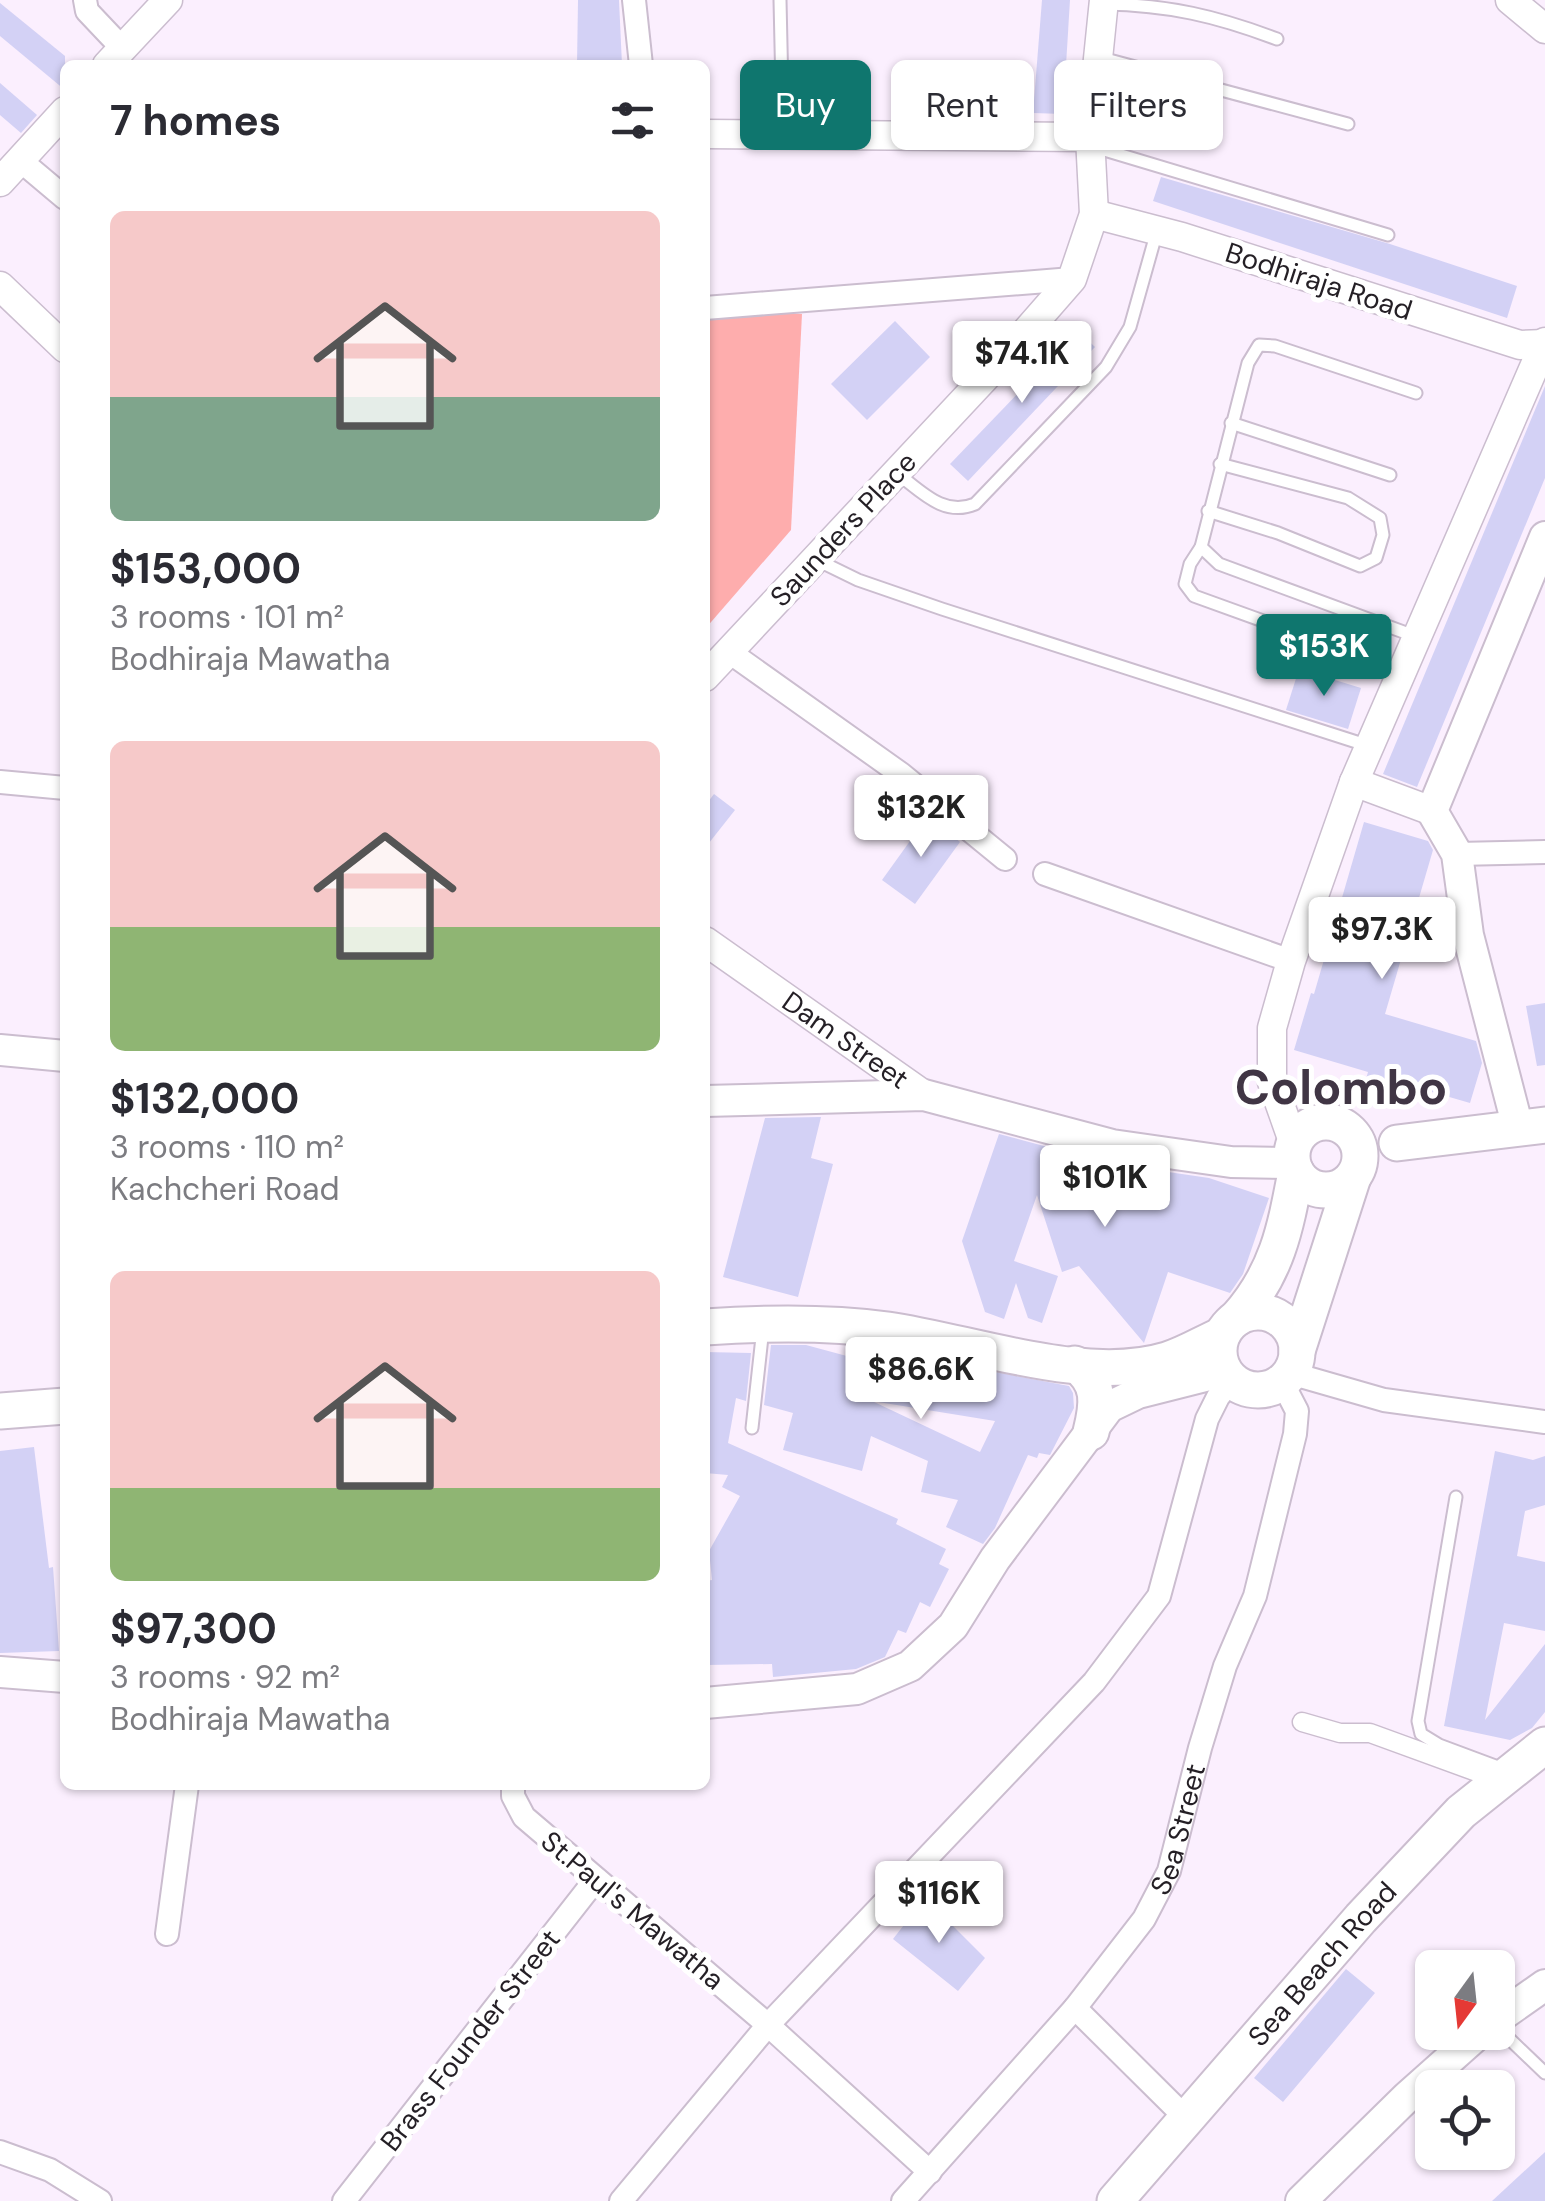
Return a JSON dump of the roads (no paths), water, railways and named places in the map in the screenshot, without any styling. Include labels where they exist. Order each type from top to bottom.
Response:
[{"type":"main road","points":[[1294,1160],[1307,1184],[1318,1189],[1338,1188],[1356,1158],[1396,1143],[1532,1126],[1468,935],[1457,854],[1432,811],[1545,537]]},
{"type":"main road","points":[[0,1050],[60,1056]]},
{"type":"main road","points":[[710,1101],[924,1095]]},
{"type":"main road","name":"Dam Street","points":[[924,1095],[1112,1145],[1231,1162],[1294,1160]]},
{"type":"main road","points":[[1318,1123],[1339,1125],[1356,1158],[1290,1368],[1260,1389],[1249,1388],[1229,1375],[1220,1357],[1230,1326],[1261,1290],[1274,1264],[1294,1160],[1300,1134],[1318,1123]]},
{"type":"main road","points":[[710,1328],[764,1323],[886,1330],[1013,1356],[1128,1367],[1166,1360],[1259,1312],[1290,1328],[1290,1368]]},
{"type":"main road","points":[[1075,1364],[1089,1375],[1095,1388],[1097,1407],[1091,1432]]},
{"type":"main road","points":[[710,1703],[857,1689],[910,1666],[953,1626],[995,1559],[1109,1407],[1120,1399],[1229,1375]]},
{"type":"main road","points":[[0,1412],[60,1406]]},
{"type":"main road","points":[[0,1672],[60,1677]]},
{"type":"main road","name":"Sea Beach Road","points":[[1115,2201],[1361,1918],[1462,1812],[1545,1745]]},
{"type":"main road","points":[[1515,2006],[1545,1985]]},
{"type":"main road","points":[[1301,2201],[1460,2050]]},
{"type":"street","points":[[86,0],[87,10],[114,57],[168,0]]},
{"type":"street","points":[[634,0],[640,60]]},
{"type":"street","points":[[1510,0],[1543,19]]},
{"type":"street","name":"Saunders Place","points":[[1098,60],[1104,2]]},
{"type":"street","points":[[0,182],[55,134]]},
{"type":"street","points":[[710,134],[740,134]]},
{"type":"street","points":[[871,137],[1054,141]]},
{"type":"street","name":"Saunders Place","points":[[710,670],[996,366],[1072,279],[1094,214],[1091,150]]},
{"type":"street","points":[[20,161],[60,194]]},
{"type":"street","name":"Bodhiraja Road","points":[[1094,214],[1157,230],[1520,345],[1544,344]]},
{"type":"street","points":[[710,308],[1072,279]]},
{"type":"street","points":[[0,286],[60,343]]},
{"type":"street","points":[[1294,1160],[1272,1082],[1272,1028],[1291,961],[1354,782],[1544,344]]},
{"type":"street","points":[[728,650],[901,774],[1005,859]]},
{"type":"street","points":[[0,782],[60,788]]},
{"type":"street","points":[[1354,782],[1432,811]]},
{"type":"street","points":[[1457,854],[1545,852]]},
{"type":"street","points":[[1045,874],[1291,961]]},
{"type":"street","name":"Dam Street","points":[[710,945],[924,1095]]},
{"type":"street","points":[[1290,1368],[1384,1400],[1545,1422]]},
{"type":"street","name":"Sea Street","points":[[902,2201],[1075,2008],[1144,1919],[1170,1871],[1225,1666],[1255,1596],[1296,1434],[1290,1368]]},
{"type":"street","points":[[621,2201],[768,2025],[1094,1682],[1159,1596],[1207,1419],[1229,1375]]},
{"type":"street","points":[[1302,1722],[1340,1732],[1370,1733],[1505,1776]]},
{"type":"street","points":[[167,1934],[186,1790]]},
{"type":"street","name":"St.Paul's Mawatha","points":[[513,1790],[524,1817],[768,2025],[930,2172]]},
{"type":"street","name":"Brass Founder Street","points":[[344,2201],[596,1879]]},
{"type":"street","points":[[1075,2008],[1187,2119]]},
{"type":"street","points":[[0,2152],[50,2170],[100,2201]]},
{"type":"lane","points":[[780,0],[781,60]]},
{"type":"lane","points":[[1104,2],[1196,12],[1278,39]]},
{"type":"lane","points":[[1098,57],[1348,124]]},
{"type":"lane","points":[[1117,150],[1388,235]]},
{"type":"lane","points":[[895,472],[940,506],[960,510],[975,504],[1106,368],[1130,327],[1157,230]]},
{"type":"lane","points":[[1349,652],[1194,596],[1185,584],[1190,564],[1201,547],[1248,363],[1259,346],[1275,346],[1416,393]]},
{"type":"lane","points":[[1231,422],[1390,475]]},
{"type":"lane","points":[[1208,512],[1278,533],[1360,566],[1376,558],[1383,535],[1380,518],[1348,498],[1220,464]]},
{"type":"lane","points":[[1201,547],[1218,564],[1417,638]]},
{"type":"lane","points":[[815,560],[925,603],[1370,746]]},
{"type":"lane","points":[[752,1428],[764,1323]]},
{"type":"lane","points":[[1456,1497],[1418,1721],[1421,1734],[1505,1776]]},
{"type":"lane","points":[[1515,2044],[1545,2073]]},
{"type":"district","name":"Colombo","points":[[1341,1087]]}]
